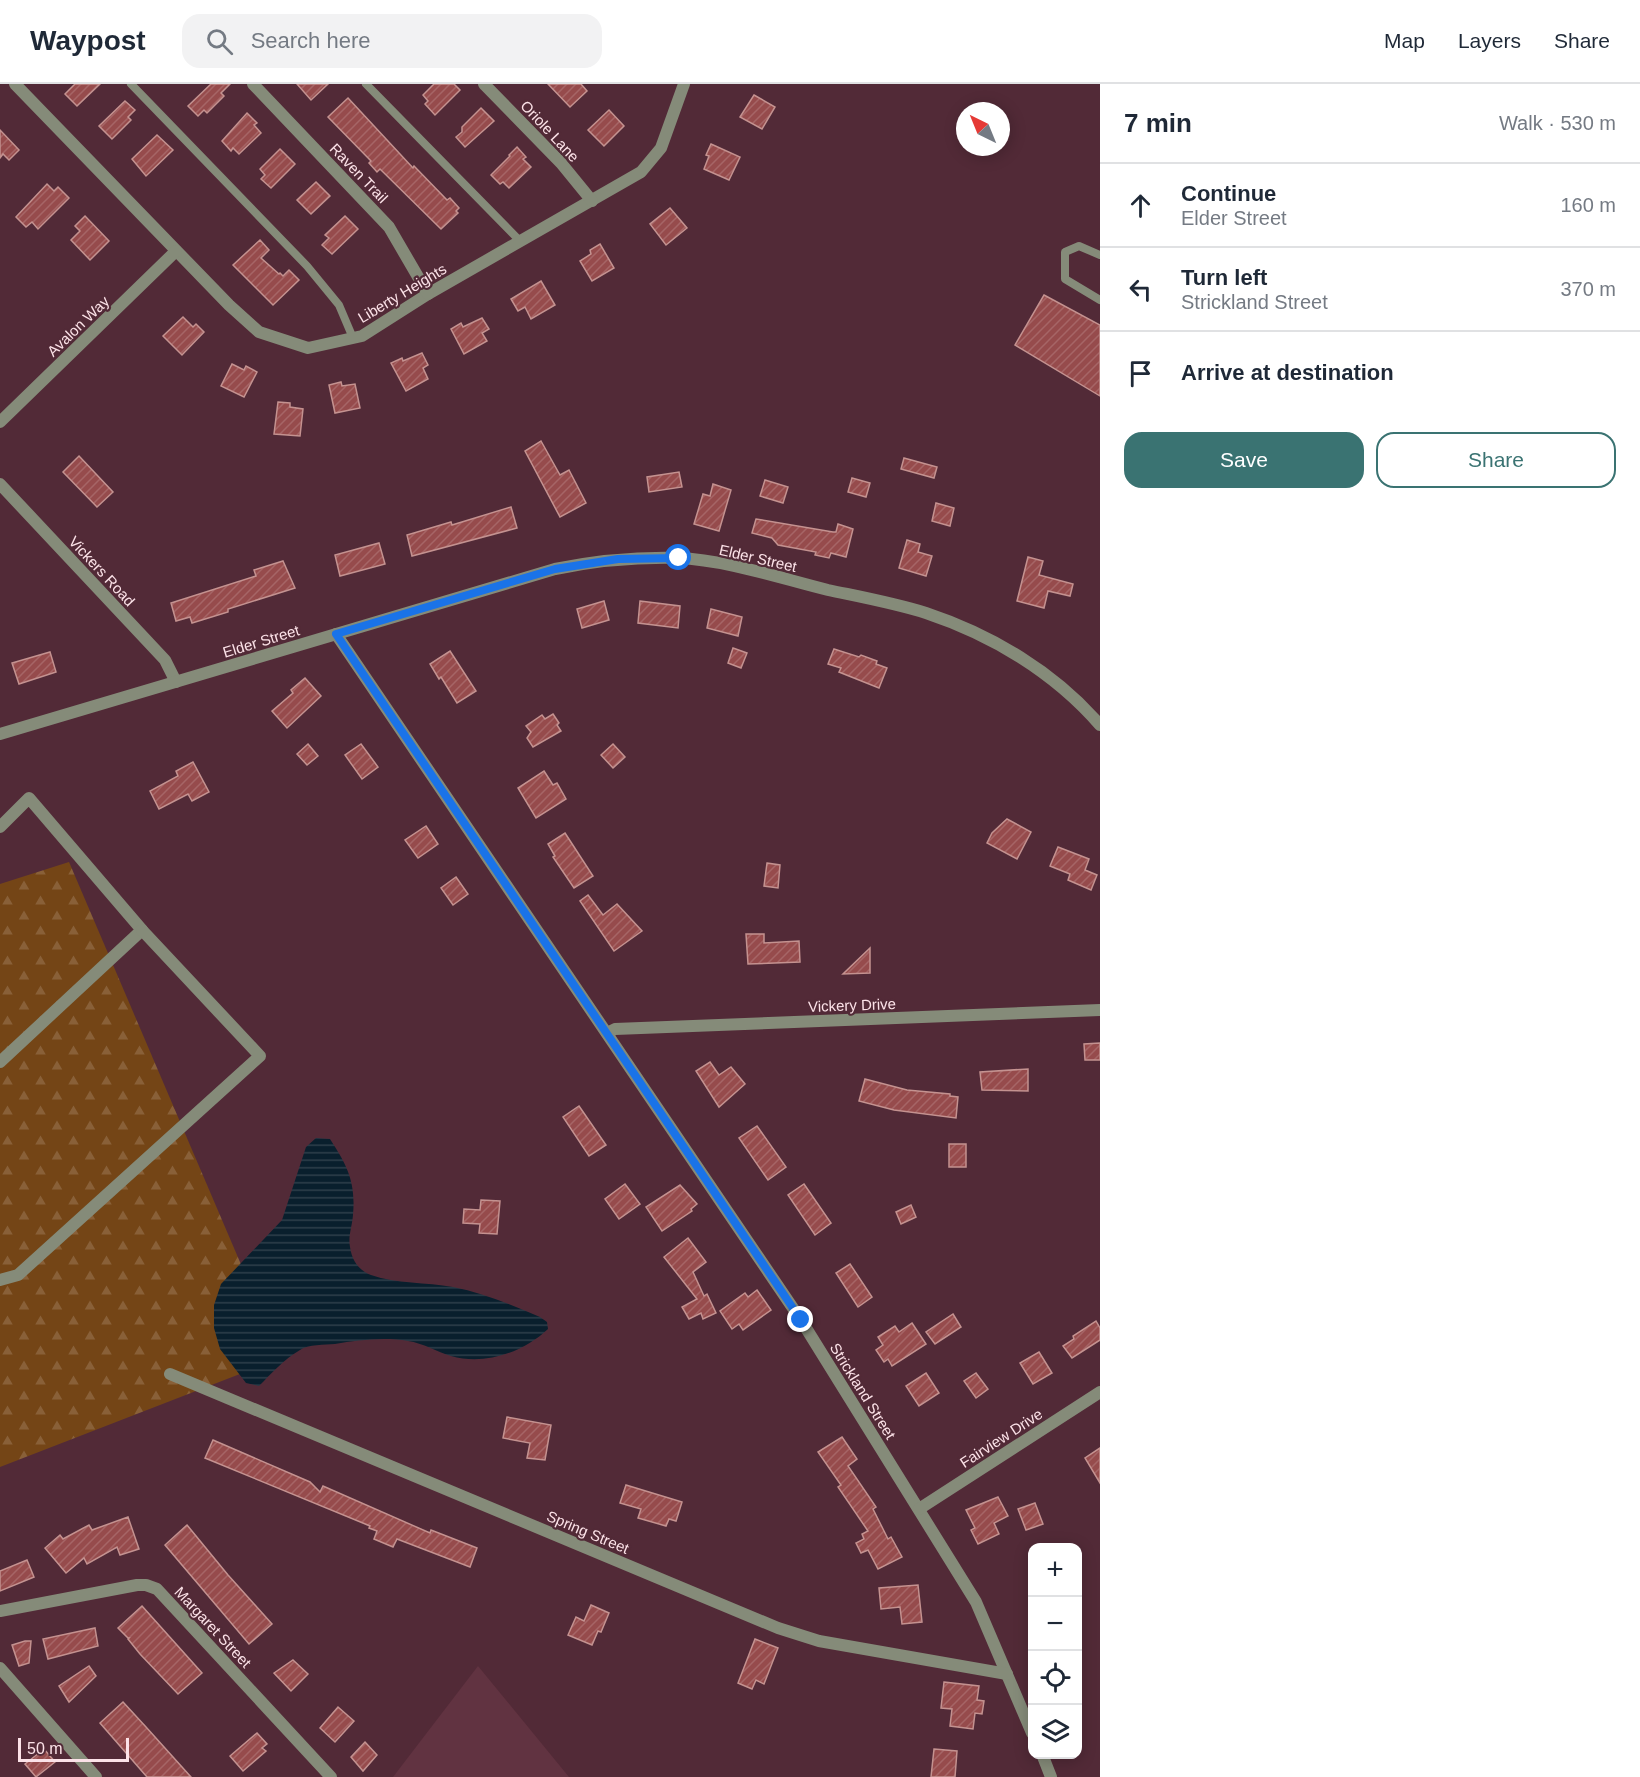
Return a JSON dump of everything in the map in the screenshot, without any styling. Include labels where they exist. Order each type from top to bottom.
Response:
[{"type":"street","name":"Raven Trail","points":[[253,84],[389,227],[428,294]]},
{"type":"street","name":"Oriole Lane","points":[[484,84],[561,163],[592,201]]},
{"type":"street","name":"Liberty Heights","points":[[18,85],[229,305],[259,332],[308,348],[362,336],[428,294],[641,172],[661,148],[684,84]]},
{"type":"street","name":"Avalon Way","points":[[0,422],[176,251]]},
{"type":"street","name":"Vickers Road","points":[[0,483],[165,660],[176,682]]},
{"type":"street","name":"Elder Street","points":[[0,734],[555,569],[618,559],[679,558],[734,567],[924,613],[961,626],[991,639],[1052,679],[1095,716],[1100,725]]},
{"type":"street","name":"Strickland Street","points":[[336,634],[801,1320],[976,1602],[1028,1724]]},
{"type":"street","points":[[0,827],[30,798],[142,930],[260,1056],[18,1275],[0,1280]]},
{"type":"street","points":[[0,1062],[142,930]]},
{"type":"street","name":"Vickery Drive","points":[[607,1033],[615,1029],[1100,1010]]},
{"type":"street","name":"Spring Street","points":[[170,1374],[778,1628],[819,1641],[1007,1674]]},
{"type":"street","name":"Fairview Drive","points":[[919,1509],[1100,1392]]},
{"type":"street","name":"Margaret Street","points":[[0,1611],[137,1585],[157,1589],[331,1777]]},
{"type":"street","points":[[0,1668],[96,1777]]},
{"type":"street","points":[[1044,1759],[1051,1777]]},
{"type":"lane","points":[[131,84],[314,273],[339,305],[353,338]]},
{"type":"lane","points":[[366,84],[520,241]]},
{"type":"lane","points":[[1100,255],[1079,246],[1065,252],[1065,279],[1100,300]]},
{"type":"shaded area","points":[[478,1666],[569,1777],[393,1777]]},
{"type":"green space","points":[[69,862],[281,1358],[0,1467],[0,884]]},
{"type":"water","points":[[316,1138],[330,1139],[352,1183],[354,1203],[349,1239],[352,1256],[359,1267],[381,1278],[453,1287],[486,1296],[540,1317],[547,1322],[548,1329],[516,1350],[490,1358],[477,1359],[464,1359],[414,1342],[390,1339],[312,1346],[303,1348],[289,1358],[259,1386],[246,1383],[220,1349],[214,1328],[214,1305],[221,1284],[282,1220],[306,1147]]},
{"type":"building","points":[[75,84],[100,84],[77,106],[65,94]]},
{"type":"building","points":[[211,84],[230,84],[221,93],[224,96],[207,113],[204,110],[198,116],[188,106]]},
{"type":"building","points":[[297,84],[328,84],[311,100]]},
{"type":"building","points":[[434,84],[454,84],[460,90],[435,115],[425,104],[428,101],[423,95]]},
{"type":"building","points":[[548,84],[581,84],[587,91],[570,107]]},
{"type":"building","points":[[754,95],[775,107],[762,129],[740,117]]},
{"type":"building","points":[[348,98],[413,168],[414,166],[447,200],[450,198],[459,208],[456,211],[458,213],[441,229],[380,169],[377,172],[369,163],[371,161],[328,117]]},
{"type":"building","points":[[125,101],[135,110],[128,117],[131,120],[112,139],[99,126]]},
{"type":"building","points":[[481,108],[494,121],[465,147],[456,137],[462,132],[462,127]]},
{"type":"building","points":[[609,110],[624,126],[604,146],[588,130]]},
{"type":"building","points":[[247,113],[257,123],[254,125],[261,133],[239,154],[233,148],[231,151],[222,141]]},
{"type":"building","points":[[0,130],[19,150],[9,160],[3,154],[0,158]]},
{"type":"building","points":[[157,135],[173,150],[146,176],[132,159]]},
{"type":"building","points":[[711,144],[740,157],[729,180],[704,169],[709,156],[706,155]]},
{"type":"building","points":[[517,147],[526,157],[523,159],[531,167],[509,188],[503,182],[500,184],[491,175]]},
{"type":"building","points":[[280,149],[295,164],[271,188],[261,179],[265,175],[260,169]]},
{"type":"building","points":[[316,182],[330,196],[311,214],[297,200]]},
{"type":"building","points":[[47,184],[54,191],[58,187],[69,198],[38,229],[32,222],[26,227],[16,217]]},
{"type":"building","points":[[670,208],[687,228],[666,245],[650,224]]},
{"type":"building","points":[[85,216],[109,241],[90,260],[71,240],[80,231],[75,226]]},
{"type":"building","points":[[345,216],[358,229],[332,254],[322,245],[329,238],[325,235]]},
{"type":"building","points":[[260,240],[269,250],[261,258],[279,274],[283,276],[289,270],[299,280],[273,305],[233,265]]},
{"type":"building","points":[[600,244],[614,268],[592,281],[580,261],[591,254],[590,250]]},
{"type":"building","points":[[541,281],[555,305],[531,319],[525,307],[518,311],[511,299]]},
{"type":"building","points":[[1044,295],[1100,325],[1100,396],[1015,345]]},
{"type":"building","points":[[183,317],[193,327],[196,324],[204,332],[182,355],[163,336]]},
{"type":"building","points":[[482,318],[489,329],[482,333],[487,341],[464,354],[451,329],[461,323],[463,327]]},
{"type":"building","points":[[422,353],[428,365],[423,368],[428,379],[406,391],[391,363]]},
{"type":"building","points":[[232,364],[244,370],[246,366],[257,372],[244,397],[221,386]]},
{"type":"building","points":[[341,382],[342,386],[355,384],[360,408],[335,413],[329,385]]},
{"type":"building","points":[[278,402],[290,403],[290,407],[303,409],[300,436],[274,434]]},
{"type":"building","points":[[541,441],[560,475],[569,470],[586,503],[560,517],[525,451]]},
{"type":"building","points":[[79,456],[113,492],[97,507],[63,472]]},
{"type":"building","points":[[904,458],[937,467],[934,478],[901,469]]},
{"type":"building","points":[[679,472],[682,487],[649,492],[647,477]]},
{"type":"building","points":[[852,478],[870,483],[866,497],[848,492]]},
{"type":"building","points":[[765,480],[788,487],[783,503],[760,496]]},
{"type":"building","points":[[713,484],[731,490],[719,531],[694,524],[703,494],[710,496]]},
{"type":"building","points":[[936,503],[954,508],[950,526],[932,521]]},
{"type":"building","points":[[511,507],[517,528],[412,556],[407,535],[451,522],[452,525]]},
{"type":"building","points":[[756,519],[833,532],[836,532],[838,524],[853,529],[846,557],[831,553],[829,558],[815,555],[816,552],[778,545],[772,538],[752,533]]},
{"type":"building","points":[[907,540],[920,544],[918,552],[932,556],[926,576],[899,568]]},
{"type":"building","points":[[379,543],[385,564],[340,576],[335,555]]},
{"type":"building","points":[[1028,557],[1043,561],[1039,575],[1073,584],[1070,596],[1048,591],[1044,608],[1017,601]]},
{"type":"building","points":[[283,561],[295,588],[192,623],[190,617],[176,621],[171,603],[256,576],[254,570]]},
{"type":"building","points":[[604,601],[609,620],[582,628],[577,609]]},
{"type":"building","points":[[640,601],[680,606],[678,628],[638,623]]},
{"type":"building","points":[[711,609],[742,617],[738,636],[707,628]]},
{"type":"building","points":[[733,648],[747,653],[741,668],[728,663]]},
{"type":"building","points":[[834,649],[859,657],[861,655],[887,668],[879,688],[839,672],[841,668],[828,664]]},
{"type":"building","points":[[450,651],[476,691],[457,703],[430,664]]},
{"type":"building","points":[[50,652],[56,672],[19,684],[12,663]]},
{"type":"building","points":[[305,678],[321,696],[287,728],[272,711],[293,693],[291,690]]},
{"type":"building","points":[[553,714],[561,731],[533,747],[527,738],[531,732],[526,726],[542,715],[545,719]]},
{"type":"building","points":[[308,744],[318,756],[307,765],[297,754]]},
{"type":"building","points":[[361,744],[378,767],[362,779],[345,755]]},
{"type":"building","points":[[613,744],[625,757],[613,768],[601,755]]},
{"type":"building","points":[[193,762],[209,792],[192,801],[188,794],[159,809],[150,791],[178,776],[176,771]]},
{"type":"building","points":[[544,771],[553,785],[557,783],[566,799],[536,818],[518,788]]},
{"type":"building","points":[[1007,819],[1031,832],[1017,859],[987,843],[992,833]]},
{"type":"building","points":[[426,826],[438,844],[418,858],[405,840]]},
{"type":"building","points":[[565,833],[593,876],[574,888],[553,857],[555,856],[548,844]]},
{"type":"building","points":[[1058,847],[1089,859],[1085,870],[1097,875],[1091,890],[1068,880],[1070,874],[1050,866]]},
{"type":"building","points":[[767,863],[780,865],[778,888],[764,886]]},
{"type":"building","points":[[456,877],[468,894],[453,905],[441,888]]},
{"type":"building","points":[[588,895],[603,915],[617,904],[642,931],[614,951],[580,901]]},
{"type":"building","points":[[746,934],[764,934],[764,943],[799,941],[800,962],[748,964]]},
{"type":"building","points":[[870,948],[870,973],[843,974]]},
{"type":"building","points":[[1100,1043],[1100,1060],[1085,1060],[1084,1044]]},
{"type":"building","points":[[710,1062],[719,1075],[731,1067],[745,1084],[719,1107],[696,1071]]},
{"type":"building","points":[[1028,1069],[1028,1091],[982,1090],[980,1072]]},
{"type":"building","points":[[865,1079],[907,1090],[950,1094],[950,1096],[958,1097],[956,1118],[894,1110],[859,1101]]},
{"type":"building","points":[[579,1106],[606,1145],[589,1156],[563,1117]]},
{"type":"building","points":[[757,1126],[786,1167],[768,1180],[739,1138]]},
{"type":"building","points":[[949,1144],[966,1144],[966,1167],[949,1167]]},
{"type":"building","points":[[625,1184],[640,1204],[619,1219],[605,1199]]},
{"type":"building","points":[[804,1184],[831,1223],[815,1235],[788,1195]]},
{"type":"building","points":[[680,1185],[697,1204],[691,1209],[692,1211],[662,1231],[646,1207]]},
{"type":"building","points":[[481,1200],[500,1201],[497,1234],[479,1233],[480,1224],[463,1223],[464,1209],[480,1210]]},
{"type":"building","points":[[911,1205],[916,1217],[901,1224],[896,1212]]},
{"type":"building","points":[[688,1238],[706,1262],[693,1272],[704,1296],[707,1294],[716,1313],[703,1319],[701,1313],[689,1319],[682,1307],[697,1299],[664,1257]]},
{"type":"building","points":[[850,1264],[872,1297],[858,1307],[836,1273]]},
{"type":"building","points":[[757,1290],[771,1310],[743,1330],[739,1324],[732,1329],[720,1311],[745,1293],[748,1297]]},
{"type":"building","points":[[953,1314],[961,1327],[935,1344],[926,1332]]},
{"type":"building","points":[[1096,1321],[1100,1328],[1100,1340],[1072,1358],[1063,1346],[1074,1339],[1073,1336]]},
{"type":"building","points":[[912,1323],[926,1344],[892,1366],[888,1359],[884,1362],[876,1350],[883,1345],[878,1337],[895,1326],[899,1332]]},
{"type":"building","points":[[1039,1352],[1052,1373],[1033,1384],[1020,1363]]},
{"type":"building","points":[[926,1373],[939,1393],[919,1406],[906,1386]]},
{"type":"building","points":[[976,1373],[988,1389],[976,1398],[964,1381]]},
{"type":"building","points":[[507,1417],[551,1425],[545,1460],[527,1458],[530,1443],[503,1438]]},
{"type":"building","points":[[842,1437],[857,1459],[848,1466],[876,1507],[873,1509],[888,1539],[891,1537],[902,1557],[878,1569],[868,1550],[861,1553],[856,1543],[864,1539],[862,1534],[868,1531],[838,1487],[841,1485],[818,1452]]},
{"type":"building","points":[[213,1440],[310,1482],[320,1492],[323,1486],[430,1533],[431,1530],[477,1548],[470,1567],[397,1539],[393,1547],[374,1539],[377,1531],[369,1528],[370,1526],[205,1458]]},
{"type":"building","points":[[1100,1448],[1100,1483],[1085,1458]]},
{"type":"building","points":[[626,1485],[682,1502],[676,1521],[669,1519],[666,1526],[638,1518],[641,1509],[620,1503]]},
{"type":"building","points":[[998,1497],[1008,1516],[994,1523],[999,1534],[978,1544],[971,1530],[975,1528],[966,1510]]},
{"type":"building","points":[[1035,1503],[1043,1524],[1026,1530],[1018,1509]]},
{"type":"building","points":[[128,1517],[139,1549],[120,1555],[117,1547],[87,1564],[84,1558],[66,1573],[45,1548],[60,1535],[63,1539],[89,1525],[92,1530]]},
{"type":"building","points":[[187,1525],[272,1624],[249,1644],[165,1545]]},
{"type":"building","points":[[27,1560],[34,1577],[0,1591],[0,1571]]},
{"type":"building","points":[[918,1585],[922,1622],[902,1624],[900,1607],[881,1609],[879,1588]]},
{"type":"building","points":[[591,1605],[609,1613],[601,1632],[598,1631],[592,1645],[568,1635],[576,1617],[584,1621]]},
{"type":"building","points":[[142,1606],[202,1673],[178,1694],[118,1628]]},
{"type":"building","points":[[95,1628],[98,1646],[48,1659],[43,1639]]},
{"type":"building","points":[[755,1639],[778,1648],[764,1684],[756,1680],[752,1689],[738,1683]]},
{"type":"building","points":[[31,1641],[29,1663],[19,1666],[12,1645]]},
{"type":"building","points":[[293,1660],[308,1674],[291,1691],[274,1673]]},
{"type":"building","points":[[89,1666],[96,1676],[69,1702],[59,1686]]},
{"type":"building","points":[[944,1682],[979,1686],[977,1700],[984,1701],[982,1714],[975,1713],[973,1729],[950,1726],[952,1709],[941,1708]]},
{"type":"building","points":[[123,1702],[191,1777],[147,1777],[100,1723]]},
{"type":"building","points":[[338,1707],[354,1721],[335,1742],[320,1728]]},
{"type":"building","points":[[257,1733],[267,1744],[262,1748],[266,1751],[243,1771],[230,1756]]},
{"type":"building","points":[[365,1742],[377,1755],[363,1771],[351,1757]]},
{"type":"building","points":[[44,1749],[55,1762],[36,1777],[25,1764]]},
{"type":"building","points":[[934,1749],[957,1751],[955,1777],[931,1777]]},
{"type":"route","points":[[679,558],[595,561],[555,569],[336,634],[801,1320]]}]
